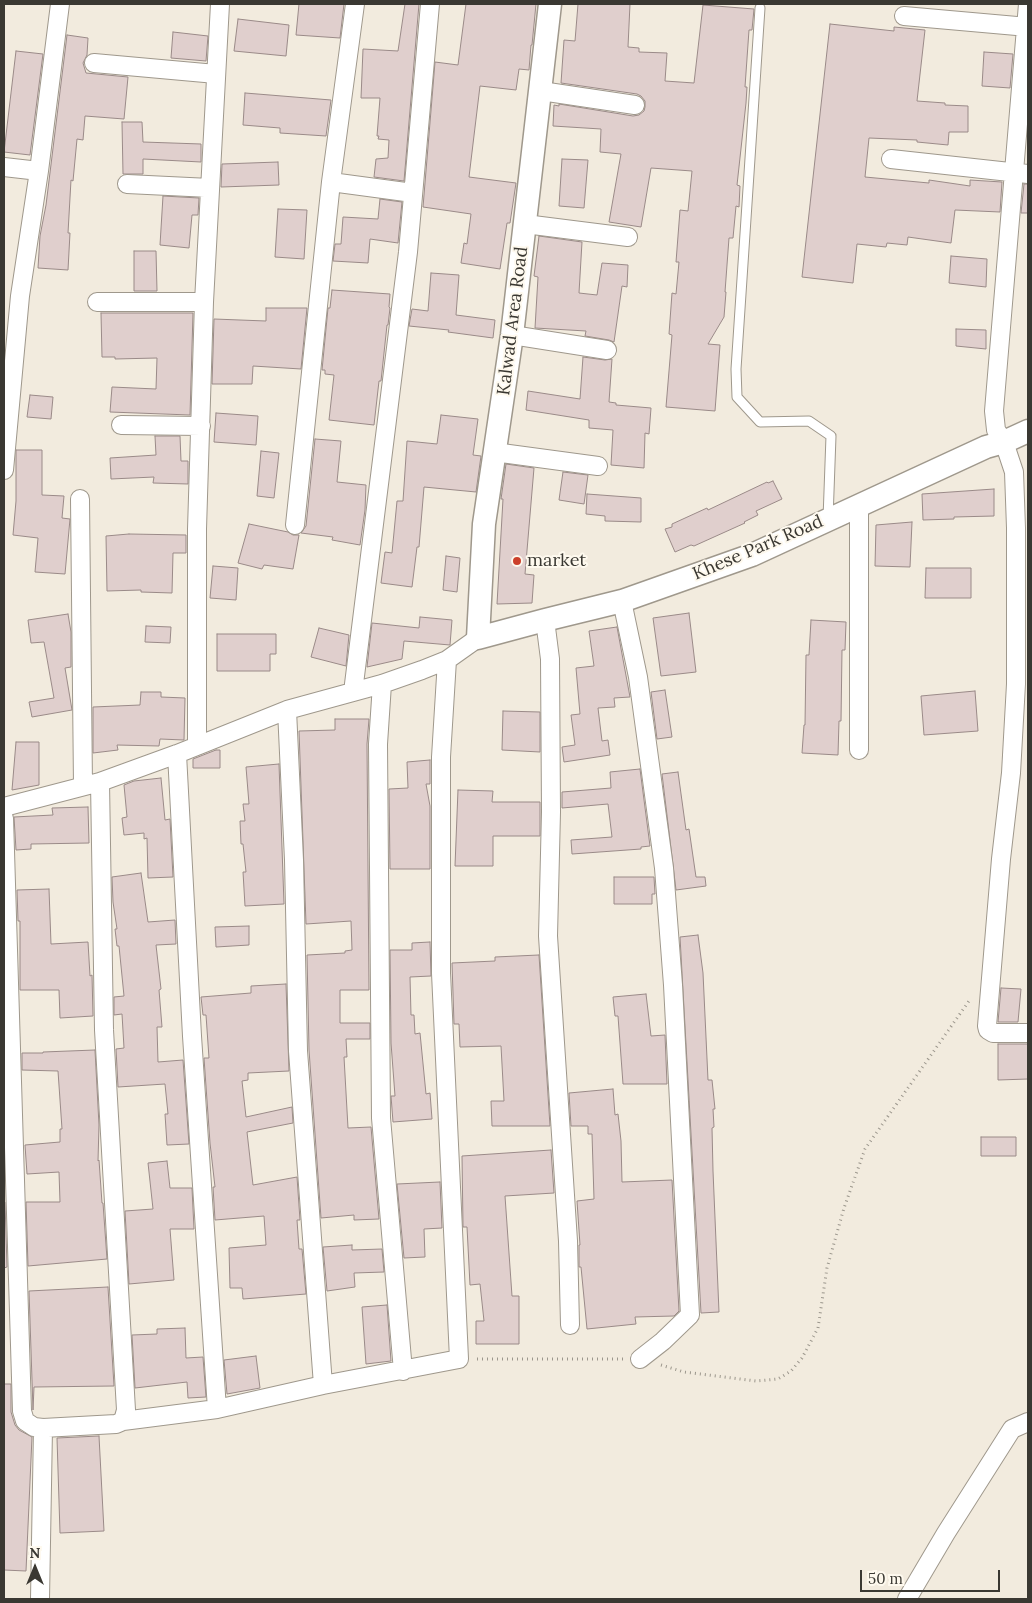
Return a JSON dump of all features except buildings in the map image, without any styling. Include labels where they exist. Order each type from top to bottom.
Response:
[{"type":"street","points":[[4,470],[20,296],[39,171],[60,4]]},
{"type":"street","points":[[197,746],[197,529],[200,426],[204,302],[220,4]]},
{"type":"street","points":[[295,525],[331,182],[355,4]]},
{"type":"street","points":[[353,692],[408,252],[430,4]]},
{"type":"street","name":"Kalwad Area Road","points":[[478,638],[484,524],[512,335],[550,4]]},
{"type":"street","points":[[1028,4],[1021,173],[994,411],[996,430],[1004,442],[1014,472],[1022,652],[1016,684],[1011,773],[988,1003],[988,1030],[993,1033],[1028,1033]]},
{"type":"street","points":[[904,16],[1027,27]]},
{"type":"street","points":[[94,63],[216,74]]},
{"type":"street","points":[[541,91],[635,105]]},
{"type":"street","points":[[891,160],[1021,173]]},
{"type":"street","points":[[4,167],[39,171]]},
{"type":"street","points":[[331,182],[413,193]]},
{"type":"street","points":[[127,184],[210,188]]},
{"type":"street","points":[[525,224],[628,237]]},
{"type":"street","points":[[97,302],[204,302]]},
{"type":"street","points":[[512,335],[607,350]]},
{"type":"street","points":[[120,425],[200,426]]},
{"type":"street","name":"Khese Park Road","points":[[478,638],[622,602],[752,555],[986,447],[1004,442],[1028,431]]},
{"type":"street","points":[[494,452],[598,466]]},
{"type":"street","points":[[80,499],[83,786]]},
{"type":"street","points":[[859,505],[859,750]]},
{"type":"street","points":[[622,602],[638,677],[664,868],[673,985],[690,1315],[663,1341],[640,1359]]},
{"type":"street","points":[[545,620],[550,669],[551,812],[548,936],[568,1241],[570,1326]]},
{"type":"street","points":[[4,807],[100,782],[287,710],[382,684],[447,660],[478,638]]},
{"type":"street","points":[[4,818],[9,1178],[22,1411],[25,1421],[34,1428],[116,1424],[124,1421],[217,1409],[323,1385],[459,1359],[441,973],[441,757],[447,660]]},
{"type":"street","points":[[382,684],[378,744],[381,1118],[403,1371]]},
{"type":"street","points":[[287,710],[294,860],[298,1051],[323,1385]]},
{"type":"street","points":[[176,754],[192,1036],[217,1409]]},
{"type":"street","points":[[100,782],[104,1030],[126,1410],[124,1421]]},
{"type":"street","points":[[907,1599],[946,1532],[1012,1429],[1028,1422]]},
{"type":"street","points":[[40,1599],[43,1428]]},
{"type":"lane","points":[[760,8],[738,349],[737,397],[760,422],[809,421],[831,436],[828,520]]},
{"type":"path","points":[[818,1328],[827,1268],[844,1208],[866,1149],[970,1001],[988,1003]]},
{"type":"place","name":"market","points":[[517,561]]}]
